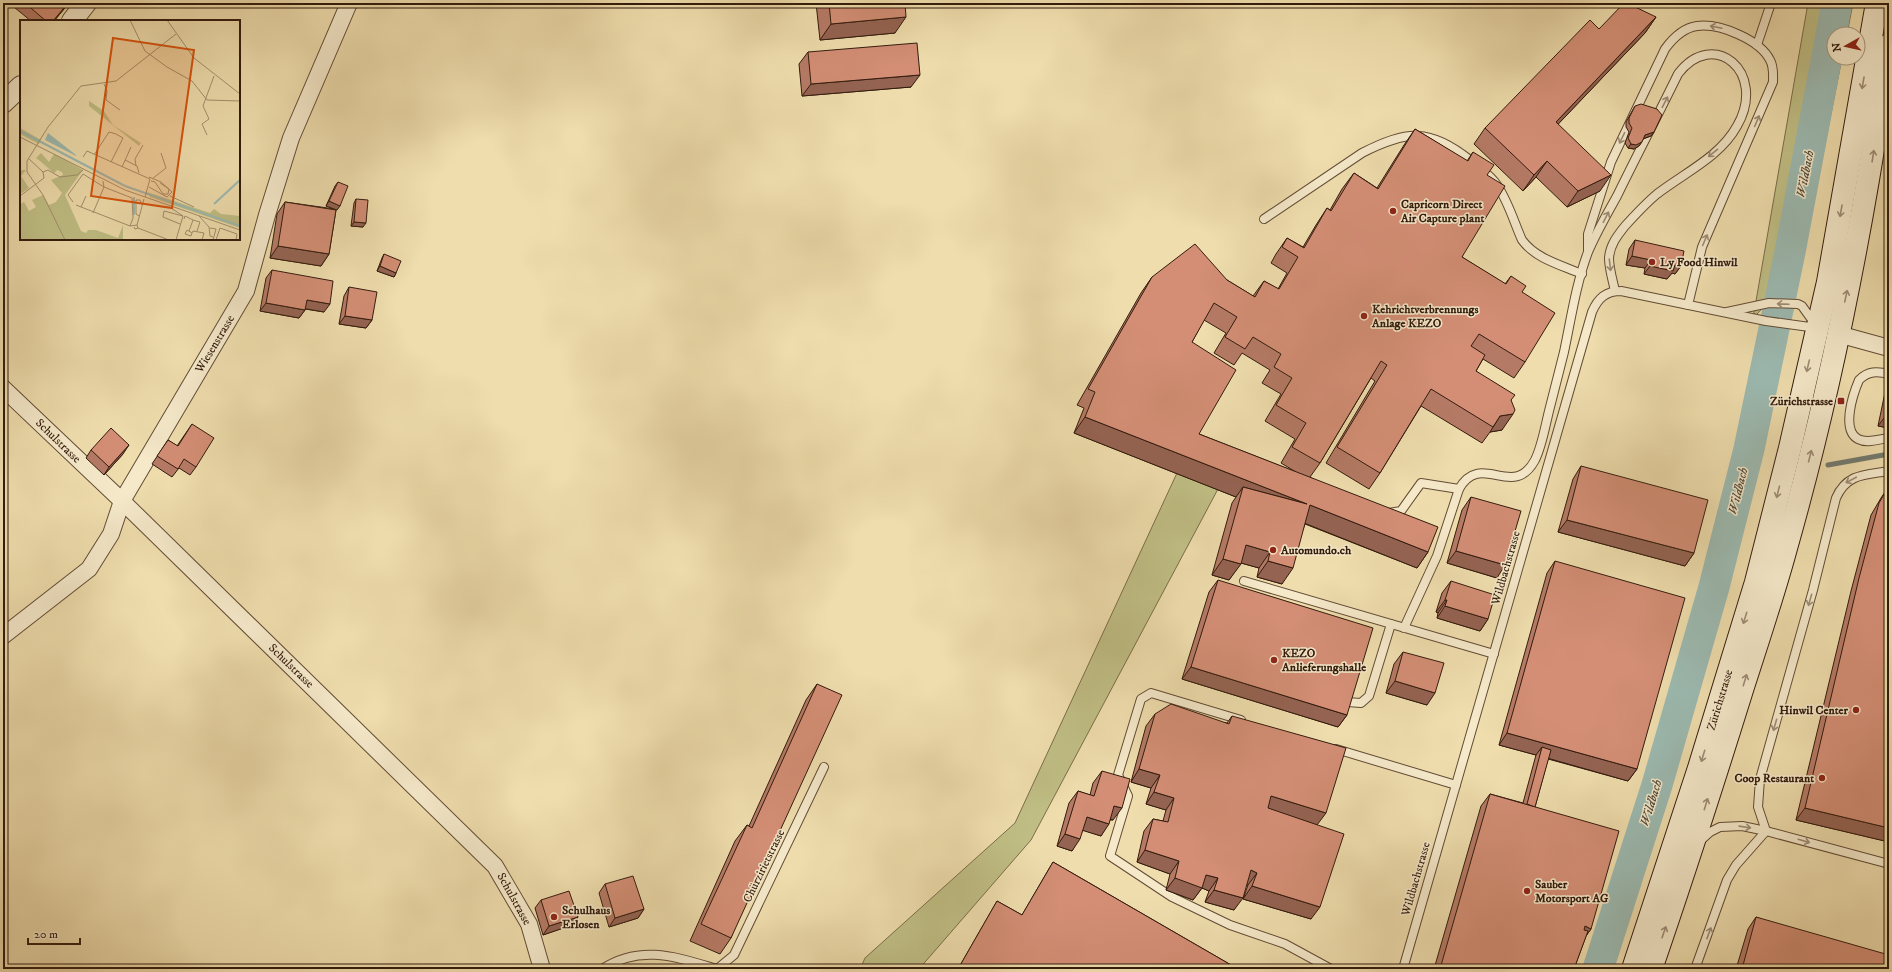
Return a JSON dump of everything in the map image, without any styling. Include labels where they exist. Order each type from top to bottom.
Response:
[{"type":"main road","name":"Zürichstrasse","points":[[1633,969],[1699,768],[1756,582],[1818,328],[1835,244],[1877,3]]},
{"type":"main road","name":"Zürichstrasse","points":[[1651,969],[1690,855],[1786,548],[1829,378],[1870,178],[1889,45]]},
{"type":"main road","points":[[1818,328],[1838,334]]},
{"type":"street","points":[[73,20],[86,3]]},
{"type":"street","name":"Wiesenstrasse","points":[[3,636],[89,569],[111,534],[122,501],[246,291],[267,215],[291,138],[349,3]]},
{"type":"street","points":[[3,103],[20,87]]},
{"type":"street","points":[[1838,334],[1889,348]]},
{"type":"street","name":"Schulstrasse","points":[[3,388],[122,501],[495,866],[529,924],[542,969]]},
{"type":"lane","points":[[1757,45],[1771,3]]},
{"type":"lane","points":[[1588,252],[1588,234],[1611,162],[1665,49],[1672,40],[1688,29],[1697,26],[1709,26],[1732,32],[1757,45],[1766,53],[1771,62],[1774,72],[1773,82],[1702,247],[1688,305]]},
{"type":"lane","points":[[1404,628],[1437,556],[1459,489],[1463,482],[1475,473],[1486,473],[1501,477],[1515,477],[1522,474],[1534,462],[1538,454],[1588,252],[1683,68],[1701,56],[1716,56],[1730,60],[1741,71],[1746,84],[1746,103],[1740,122],[1732,135],[1720,148],[1647,203],[1618,235],[1612,246],[1609,258],[1615,291],[1628,292],[1792,326],[1818,328]]},
{"type":"lane","points":[[1264,219],[1362,153],[1378,144],[1394,138],[1406,136],[1431,138],[1450,145],[1492,178],[1500,188],[1522,240],[1527,247],[1542,257],[1582,274]]},
{"type":"lane","name":"Wildbachstrasse","points":[[1403,969],[1592,312],[1603,296],[1615,291]]},
{"type":"lane","points":[[1723,312],[1769,303],[1798,304],[1802,306],[1818,328]]},
{"type":"lane","points":[[1889,374],[1874,372],[1863,376],[1859,380],[1849,420],[1851,432],[1858,439],[1871,441],[1889,438]]},
{"type":"lane","points":[[1766,831],[1758,807],[1760,779],[1813,590],[1836,498],[1843,486],[1852,478],[1889,471]]},
{"type":"lane","points":[[1377,514],[1400,511],[1421,483],[1459,489]]},
{"type":"lane","points":[[1244,581],[1494,654]]},
{"type":"lane","points":[[1347,702],[1361,703],[1369,696],[1391,624]]},
{"type":"lane","points":[[1249,723],[1151,693],[1141,698],[1118,775],[1128,796],[1110,856],[1172,897],[1230,925],[1285,944],[1331,969]]},
{"type":"lane","points":[[1325,746],[1456,785]]},
{"type":"lane","name":"Chürzirietstrasse","points":[[602,969],[614,961],[632,956],[670,955],[717,969],[734,955],[824,767]]},
{"type":"lane","points":[[1690,855],[1704,837],[1720,827],[1734,825],[1766,831],[1889,864]]},
{"type":"lane","points":[[1695,969],[1723,890],[1731,872],[1766,831]]},
{"type":"shaded area","points":[[1808,3],[1853,3],[1849,26],[1826,26],[1826,66],[1840,66],[1800,270],[1753,318]]},
{"type":"shaded area","points":[[1177,473],[1218,489],[1031,840],[919,969],[860,969],[865,958],[1015,823]]},
{"type":"building","points":[[25,3],[68,3],[54,20],[45,20]]},
{"type":"building","points":[[829,3],[905,3],[906,17],[831,24]]},
{"type":"building","points":[[1624,3],[1627,3],[1656,17],[1556,122],[1611,175],[1578,191],[1547,161],[1534,175],[1485,128],[1590,20],[1599,29]]},
{"type":"building","points":[[917,43],[920,75],[811,84],[808,52]]},
{"type":"building","points":[[1641,104],[1657,109],[1662,115],[1654,132],[1645,135],[1642,142],[1636,145],[1631,144],[1628,138],[1632,128],[1629,123],[1629,118],[1635,106]]},
{"type":"building","points":[[1415,129],[1468,161],[1473,152],[1494,165],[1487,175],[1505,186],[1462,257],[1506,284],[1511,276],[1526,286],[1522,292],[1555,313],[1525,362],[1479,334],[1471,346],[1485,355],[1476,371],[1515,395],[1511,400],[1515,410],[1513,414],[1500,416],[1493,427],[1431,389],[1380,473],[1337,447],[1387,365],[1381,361],[1320,463],[1292,447],[1306,423],[1276,405],[1292,378],[1274,367],[1281,354],[1253,337],[1245,349],[1225,337],[1237,317],[1214,303],[1192,342],[1236,370],[1199,434],[1438,527],[1428,552],[1310,505],[1293,568],[1268,561],[1270,552],[1246,545],[1241,564],[1223,559],[1243,487],[1307,504],[1085,417],[1095,392],[1088,389],[1152,277],[1195,244],[1227,280],[1255,297],[1264,281],[1279,289],[1298,257],[1282,247],[1287,238],[1304,248],[1327,208],[1331,211],[1354,173],[1378,189]]},
{"type":"building","points":[[338,182],[348,186],[340,206],[329,201]]},
{"type":"building","points":[[356,199],[368,200],[366,223],[354,222]]},
{"type":"building","points":[[285,202],[336,210],[329,254],[278,246]]},
{"type":"building","points":[[1635,240],[1684,251],[1681,266],[1675,265],[1673,271],[1650,266],[1651,260],[1632,256]]},
{"type":"building","points":[[384,254],[401,261],[396,273],[380,266]]},
{"type":"building","points":[[272,270],[333,281],[330,304],[307,300],[305,310],[266,303]]},
{"type":"building","points":[[349,287],[377,292],[372,320],[345,316]]},
{"type":"building","points":[[1889,402],[1889,414],[1887,414]]},
{"type":"building","points":[[192,424],[214,438],[196,467],[184,459],[178,469],[157,456],[168,440],[178,446]]},
{"type":"building","points":[[111,428],[129,445],[109,467],[91,450]]},
{"type":"building","points":[[1581,466],[1708,500],[1694,553],[1567,520]]},
{"type":"building","name":"Hinwil Center","points":[[1889,486],[1889,828],[1805,808],[1859,578],[1879,503]]},
{"type":"building","points":[[1471,497],[1521,511],[1505,565],[1456,551]]},
{"type":"building","points":[[1555,561],[1685,598],[1637,769],[1507,733]]},
{"type":"building","name":"KEZO Anlieferungshalle","points":[[1218,580],[1373,628],[1347,715],[1191,667]]},
{"type":"building","points":[[1451,581],[1495,595],[1488,619],[1445,606],[1447,600],[1445,600]]},
{"type":"building","points":[[1403,652],[1444,663],[1435,693],[1395,681]]},
{"type":"building","points":[[817,684],[842,695],[731,938],[701,924],[747,825],[752,828]]},
{"type":"building","points":[[1171,704],[1229,724],[1232,716],[1346,748],[1326,813],[1271,796],[1268,808],[1344,834],[1320,907],[1252,886],[1257,873],[1251,870],[1243,898],[1214,890],[1218,878],[1206,875],[1202,888],[1175,878],[1179,861],[1145,850],[1153,819],[1168,822],[1174,798],[1154,792],[1160,775],[1139,769],[1155,714]]},
{"type":"building","points":[[1542,747],[1551,750],[1535,807],[1527,804]]},
{"type":"building","points":[[1102,771],[1130,779],[1122,808],[1114,806],[1109,824],[1087,817],[1080,839],[1065,834],[1078,791],[1094,796]]},
{"type":"building","name":"Sauber Motorsport AG","points":[[1490,794],[1619,831],[1591,929],[1585,926],[1584,930],[1588,931],[1574,969],[1440,969]]},
{"type":"building","points":[[1053,862],[1238,969],[958,969],[997,901],[1022,915]]},
{"type":"building","points":[[633,876],[644,909],[615,918],[605,884]]},
{"type":"building","points":[[569,891],[578,917],[549,926],[541,900]]},
{"type":"building","points":[[1756,917],[1889,955],[1889,969],[1742,969]]},
{"type":"waterway","name":"Wildbach","points":[[1598,969],[1657,785],[1714,587],[1749,449],[1790,252],[1837,3]]},
{"type":"waterway","points":[[1828,465],[1889,454]]},
{"type":"place","name":"Capricorn Direct Air Capture plant","points":[[1393,211]]},
{"type":"place","name":"Ly Food Hinwil","points":[[1652,262]]},
{"type":"place","name":"Kehrichtverbrennungs Anlage KEZO","points":[[1364,316]]},
{"type":"place","name":"Zürichstrasse","points":[[1841,401]]},
{"type":"place","name":"Automundo.ch","points":[[1273,550]]},
{"type":"place","name":"KEZO Anlieferungshalle","points":[[1274,660]]},
{"type":"place","name":"Hinwil Center","points":[[1856,710]]},
{"type":"place","name":"Coop Restaurant","points":[[1822,778]]},
{"type":"place","name":"Sauber Motorsport AG","points":[[1527,891]]},
{"type":"place","name":"Schulhaus Erlosen","points":[[554,917]]}]
